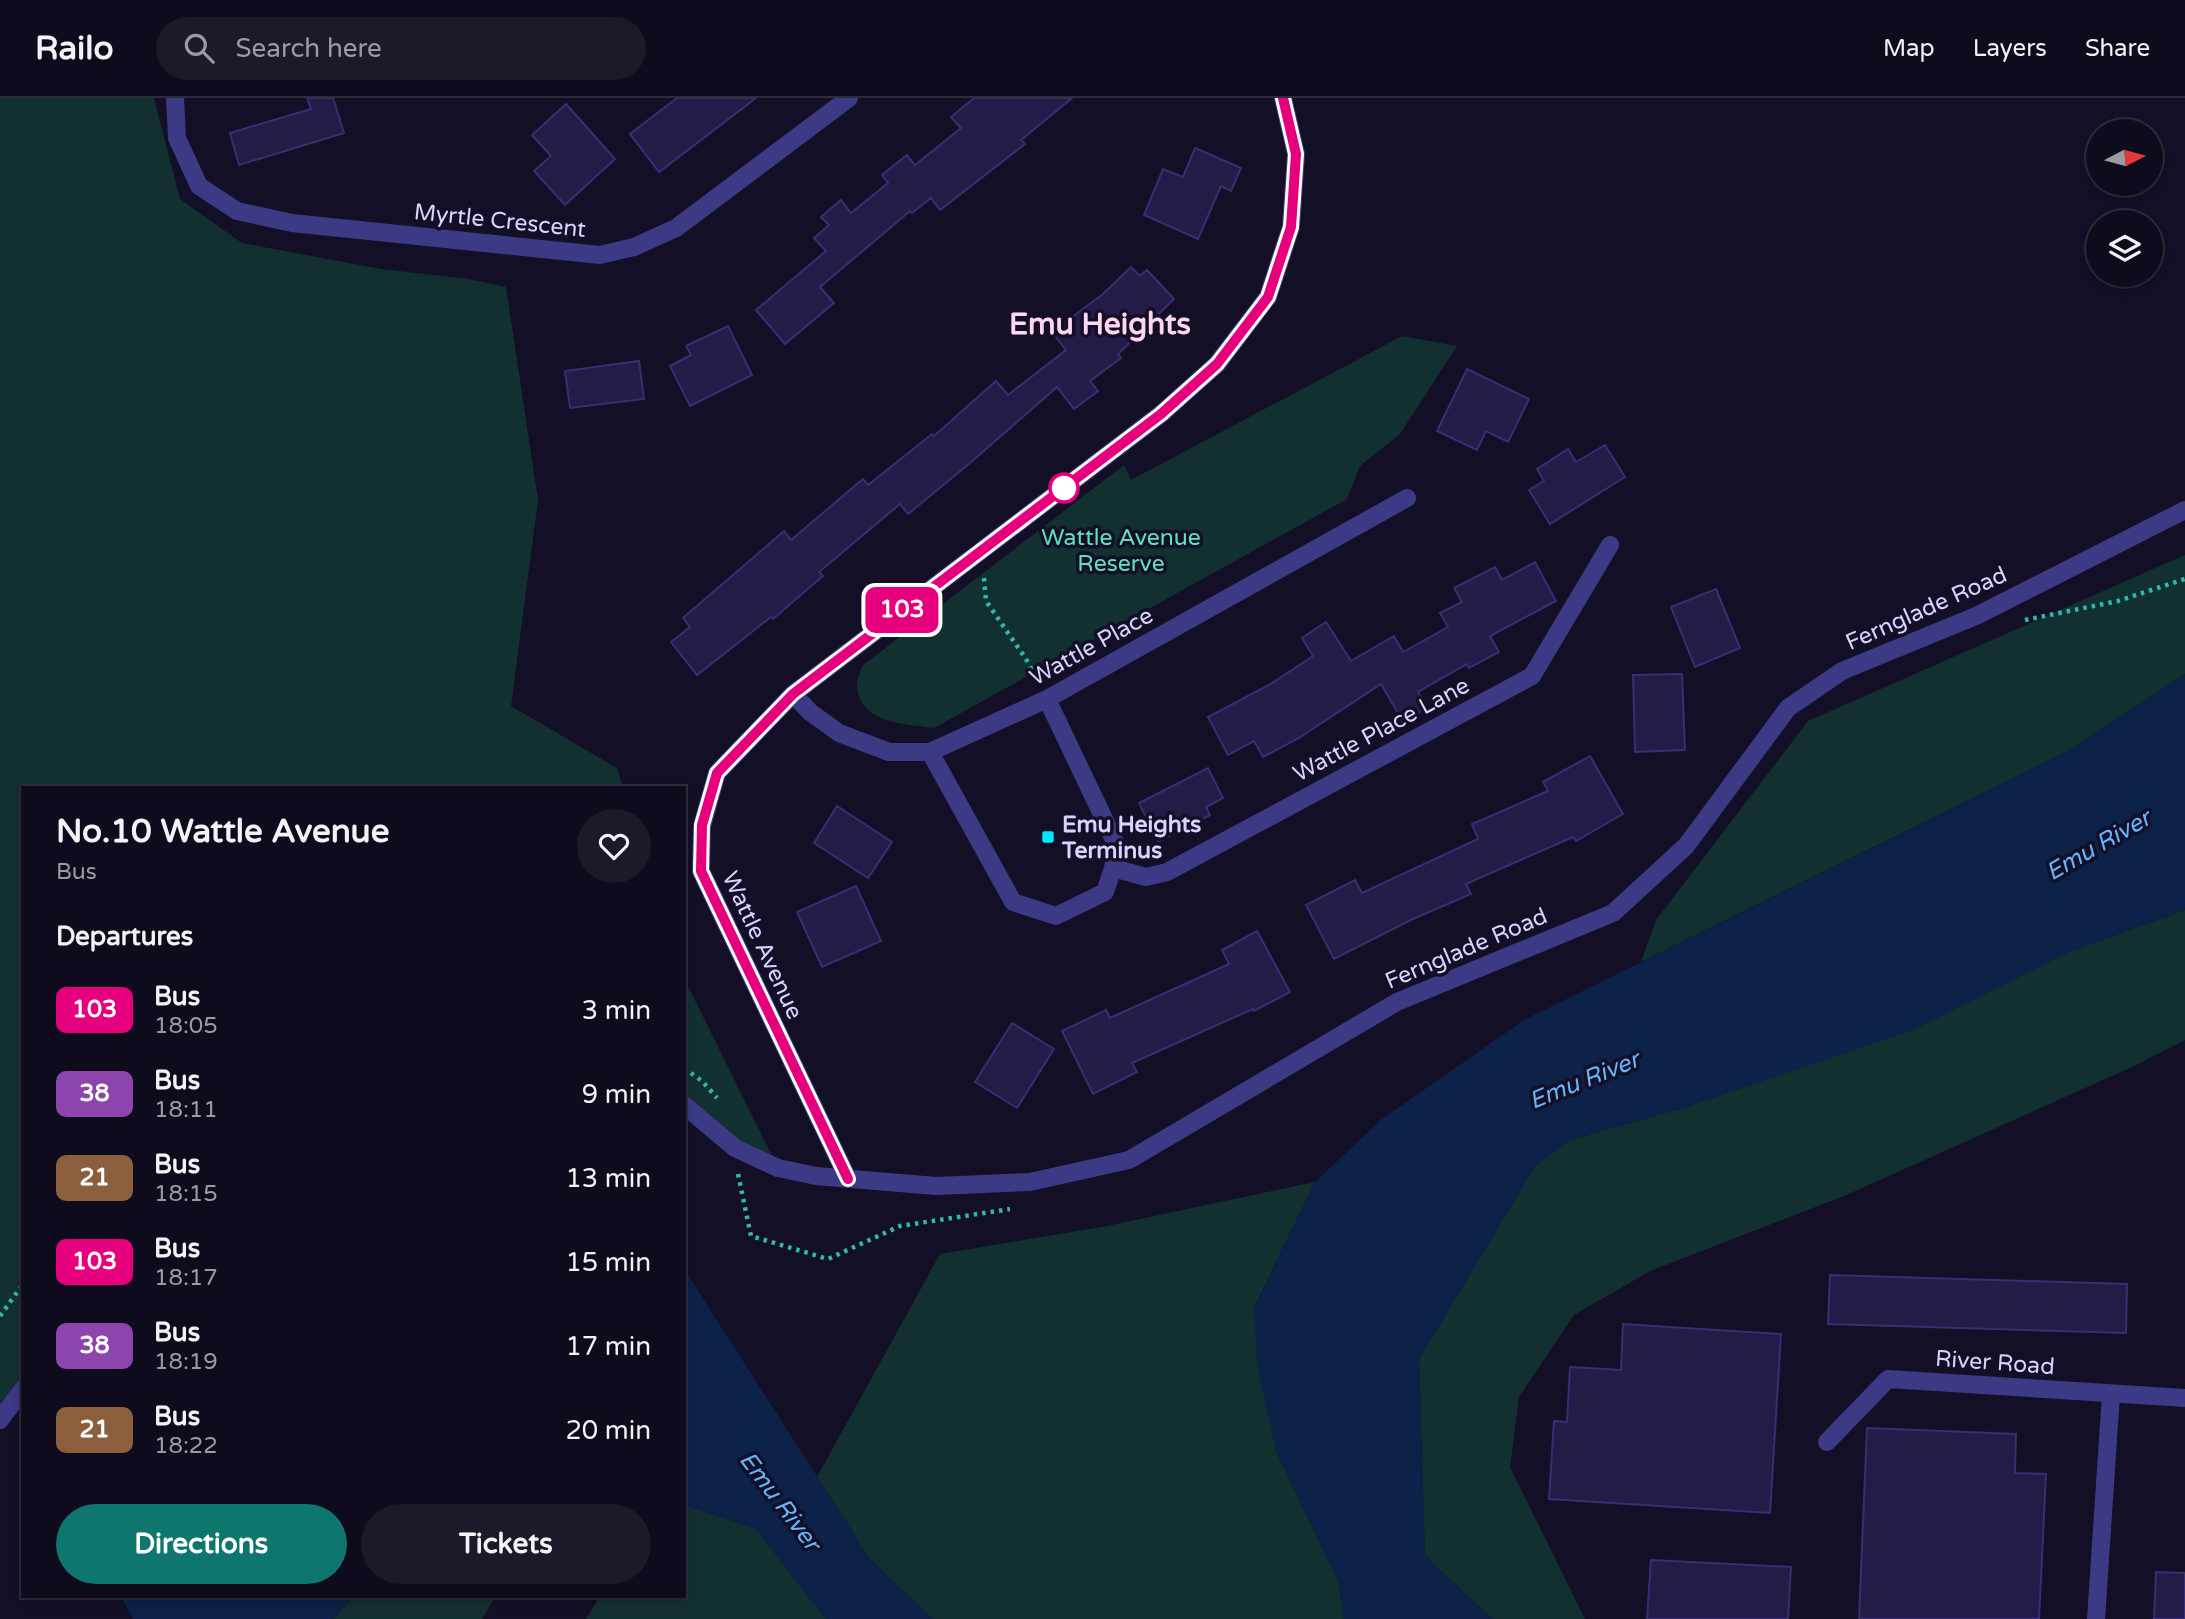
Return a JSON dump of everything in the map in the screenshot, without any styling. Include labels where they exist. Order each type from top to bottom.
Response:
[{"type":"street","name":"Myrtle Crescent","points":[[175,98],[177,138],[199,186],[237,211],[292,223],[600,255],[634,247],[676,228],[849,98]]},
{"type":"street","name":"Wattle Avenue","points":[[848,1179],[701,871],[702,825],[717,773],[793,694],[1161,414],[1217,364],[1268,297],[1291,227],[1296,154],[1283,98]]},
{"type":"street","name":"Wattle Place","points":[[793,694],[810,712],[839,733],[889,752],[930,752],[1046,699],[1407,498]]},
{"type":"street","name":"Fernglade Road","points":[[686,1107],[735,1149],[778,1168],[816,1176],[936,1186],[1030,1182],[1129,1160],[1397,1002],[1613,913],[1686,846],[1788,708],[1842,671],[1976,616],[2185,510]]},
{"type":"street","name":"Wattle Place Lane","points":[[1113,868],[1146,877],[1167,872],[1532,676],[1610,545]]},
{"type":"street","points":[[930,752],[1013,902],[1056,916],[1105,892],[1113,868],[1116,846],[1046,699]]},
{"type":"street","name":"River Road","points":[[1827,1442],[1888,1379],[2185,1398]]},
{"type":"street","points":[[0,1420],[21,1391]]},
{"type":"street","points":[[2096,1619],[2111,1394]]},
{"type":"path","points":[[979,552],[986,601],[1026,659]]},
{"type":"path","points":[[2013,623],[2118,601],[2185,579]]},
{"type":"path","points":[[686,1069],[702,1081],[718,1099]]},
{"type":"path","points":[[735,1149],[740,1190],[751,1236],[828,1259],[900,1226],[1012,1209]]},
{"type":"path","points":[[0,1317],[21,1287]]},
{"type":"green space","points":[[0,98],[154,98],[180,199],[242,243],[381,269],[469,279],[506,287],[538,500],[511,706],[617,768],[623,786],[21,786],[21,1392],[0,1420]]},
{"type":"green space","name":"Wattle Avenue Reserve","points":[[1402,336],[1457,346],[1400,434],[1360,466],[1347,499],[934,728],[887,720],[867,709],[860,700],[857,686],[862,666],[1124,465],[1131,480]]},
{"type":"green space","points":[[2185,555],[2185,674],[2068,751],[1641,962],[1656,920],[1808,721]]},
{"type":"green space","points":[[2185,910],[2185,1040],[2132,1067],[1844,1196],[1650,1271],[1574,1315],[1519,1397],[1510,1467],[1585,1619],[1492,1619],[1425,1556],[1419,1359],[1535,1166],[1569,1140],[1690,1106],[2074,950]]},
{"type":"green space","points":[[686,982],[778,1168],[686,1106]]},
{"type":"green space","points":[[1315,1182],[1254,1308],[1276,1451],[1338,1581],[1344,1619],[932,1619],[870,1559],[817,1477],[940,1254],[1107,1226]]},
{"type":"green space","points":[[686,1506],[756,1529],[826,1619],[586,1619],[599,1598],[686,1598]]},
{"type":"green space","points":[[351,1598],[495,1598],[482,1619],[334,1619]]},
{"type":"water","name":"Emu River","points":[[2185,674],[2185,910],[2074,950],[1916,1029],[1690,1106],[1569,1140],[1535,1166],[1419,1359],[1425,1556],[1492,1619],[1344,1619],[1338,1581],[1276,1451],[1257,1366],[1254,1309],[1315,1182],[1382,1119],[1524,1020],[2068,751]]},
{"type":"water","name":"Emu River","points":[[686,1272],[870,1559],[932,1619],[826,1619],[756,1529],[686,1506]]},
{"type":"water","points":[[122,1598],[351,1598],[334,1619],[133,1619]]},
{"type":"building","points":[[307,98],[333,98],[344,133],[239,165],[230,133],[311,109]]},
{"type":"building","points":[[677,98],[756,98],[659,172],[630,134]]},
{"type":"building","points":[[974,98],[1072,98],[1021,140],[1025,144],[940,210],[931,198],[912,213],[910,211],[820,287],[834,303],[785,344],[756,310],[826,251],[814,238],[829,225],[821,217],[841,200],[851,213],[888,183],[882,175],[907,155],[915,165],[961,128],[951,117]]},
{"type":"building","points":[[566,104],[615,159],[565,205],[534,171],[551,156],[532,135]]},
{"type":"building","points":[[1195,148],[1241,168],[1231,191],[1221,186],[1198,239],[1144,215],[1163,169],[1183,177]]},
{"type":"building","points":[[1131,267],[1140,276],[1147,270],[1174,299],[1118,354],[1121,358],[1090,381],[1098,391],[1074,409],[1057,387],[908,514],[900,504],[819,572],[823,576],[773,619],[771,617],[697,675],[671,642],[690,627],[683,618],[784,531],[791,540],[863,479],[868,485],[932,434],[934,436],[996,381],[1008,395],[1066,350],[1052,332],[1103,294]]},
{"type":"building","points":[[728,326],[752,375],[690,406],[670,366],[691,355],[686,346]]},
{"type":"building","points":[[639,361],[644,399],[570,408],[565,371]]},
{"type":"building","points":[[1467,369],[1529,399],[1508,442],[1486,431],[1477,450],[1437,431]]},
{"type":"building","points":[[1605,445],[1625,477],[1550,524],[1529,490],[1544,481],[1537,469],[1568,449],[1576,462]]},
{"type":"building","points":[[1535,562],[1556,601],[1490,636],[1499,652],[1469,668],[1467,664],[1418,692],[1427,708],[1403,722],[1381,684],[1299,738],[1263,757],[1254,741],[1228,755],[1208,717],[1269,685],[1313,656],[1302,638],[1326,622],[1351,661],[1394,636],[1403,652],[1448,627],[1440,613],[1462,602],[1454,588],[1495,567],[1502,580]]},
{"type":"building","points":[[1716,589],[1740,648],[1695,667],[1671,607]]},
{"type":"building","points":[[1682,674],[1685,750],[1635,752],[1633,675]]},
{"type":"building","points":[[1590,756],[1623,814],[1576,841],[1573,837],[1466,884],[1471,894],[1413,919],[1334,959],[1306,905],[1355,880],[1362,893],[1478,839],[1472,824],[1548,791],[1543,782]]},
{"type":"building","points":[[1208,768],[1223,798],[1206,807],[1210,815],[1158,842],[1139,803]]},
{"type":"building","points":[[837,806],[892,842],[868,878],[814,843]]},
{"type":"building","points":[[856,886],[881,941],[822,967],[797,912]]},
{"type":"building","points":[[1257,931],[1290,992],[1254,1011],[1253,1009],[1132,1063],[1137,1072],[1093,1094],[1062,1031],[1106,1010],[1110,1018],[1229,964],[1222,950]]},
{"type":"building","points":[[1012,1023],[1054,1049],[1017,1108],[975,1082]]},
{"type":"building","points":[[1830,1275],[2127,1284],[2126,1333],[1828,1324]]},
{"type":"building","points":[[1623,1324],[1781,1334],[1770,1513],[1549,1499],[1554,1421],[1567,1422],[1570,1367],[1621,1370]]},
{"type":"building","points":[[1867,1428],[2016,1434],[2015,1473],[2046,1474],[2039,1619],[1859,1619]]},
{"type":"building","points":[[1651,1560],[1791,1567],[1788,1619],[1647,1619]]},
{"type":"building","points":[[2156,1572],[2185,1573],[2185,1619],[2154,1619]]},
{"type":"bus line","name":"103","points":[[848,1179],[701,871],[702,825],[717,773],[793,694],[1161,414],[1217,364],[1268,297],[1291,227],[1296,154],[1283,98]]},
{"type":"place","name":"Emu Heights Terminus","points":[[1048,837]]},
{"type":"district","name":"Emu Heights","points":[[1100,324]]}]
